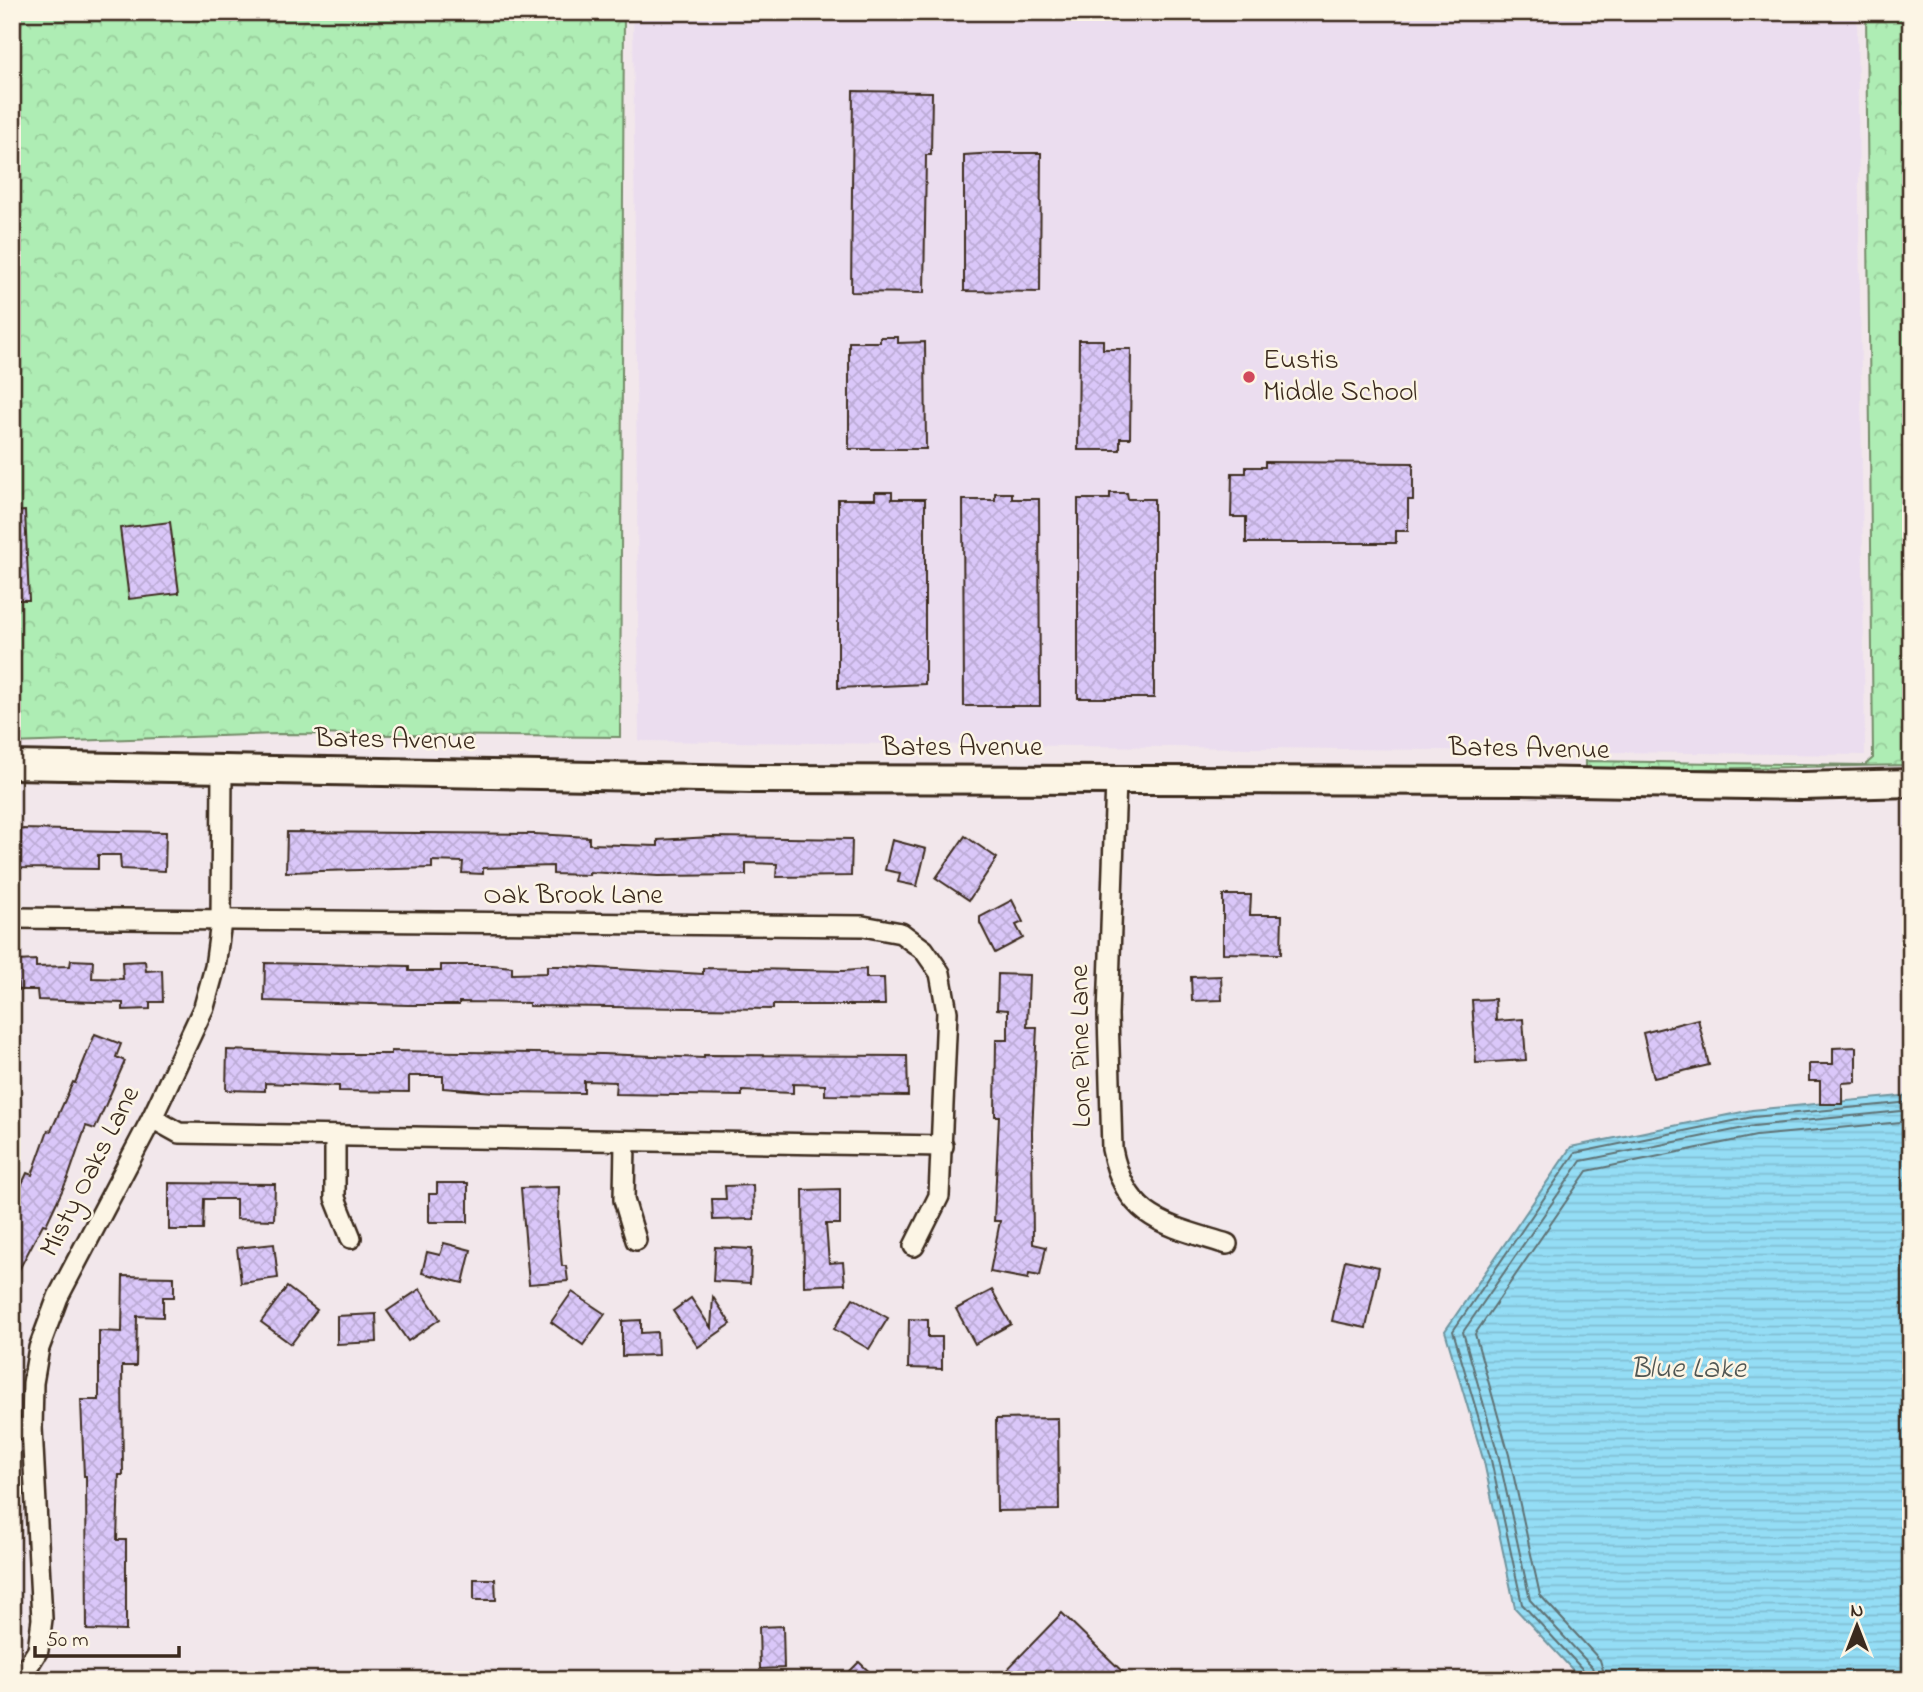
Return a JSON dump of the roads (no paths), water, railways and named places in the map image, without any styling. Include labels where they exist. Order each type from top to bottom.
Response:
[{"type":"street","name":"Bates Avenue","points":[[12,765],[753,779],[1522,781],[1802,786],[1911,783]]},
{"type":"street","name":"Misty Oaks Lane","points":[[15,1680],[23,1674],[38,1650],[42,1619],[32,1428],[33,1383],[39,1348],[58,1297],[152,1118],[204,1007],[215,967],[221,922],[222,769]]},
{"type":"street","name":"Lone Pine Lane","points":[[1116,780],[1108,1015],[1112,1149],[1116,1170],[1126,1193],[1159,1223],[1227,1244]]},
{"type":"street","name":"Oak Brook Lane","points":[[12,918],[863,926],[901,933],[925,950],[940,973],[947,1013],[939,1196],[914,1246]]},
{"type":"street","points":[[152,1118],[180,1133],[943,1146]]},
{"type":"street","points":[[335,1136],[335,1198],[351,1238]]},
{"type":"street","points":[[625,1141],[624,1200],[636,1240]]},
{"type":"street","points":[[12,1429],[32,1428]]},
{"type":"water","name":"Blue Lake","points":[[1911,1095],[1911,1680],[1582,1680],[1515,1608],[1484,1462],[1445,1331],[1571,1147],[1752,1110]]},
{"type":"place","name":"Eustis Middle School","points":[[1249,377]]}]
